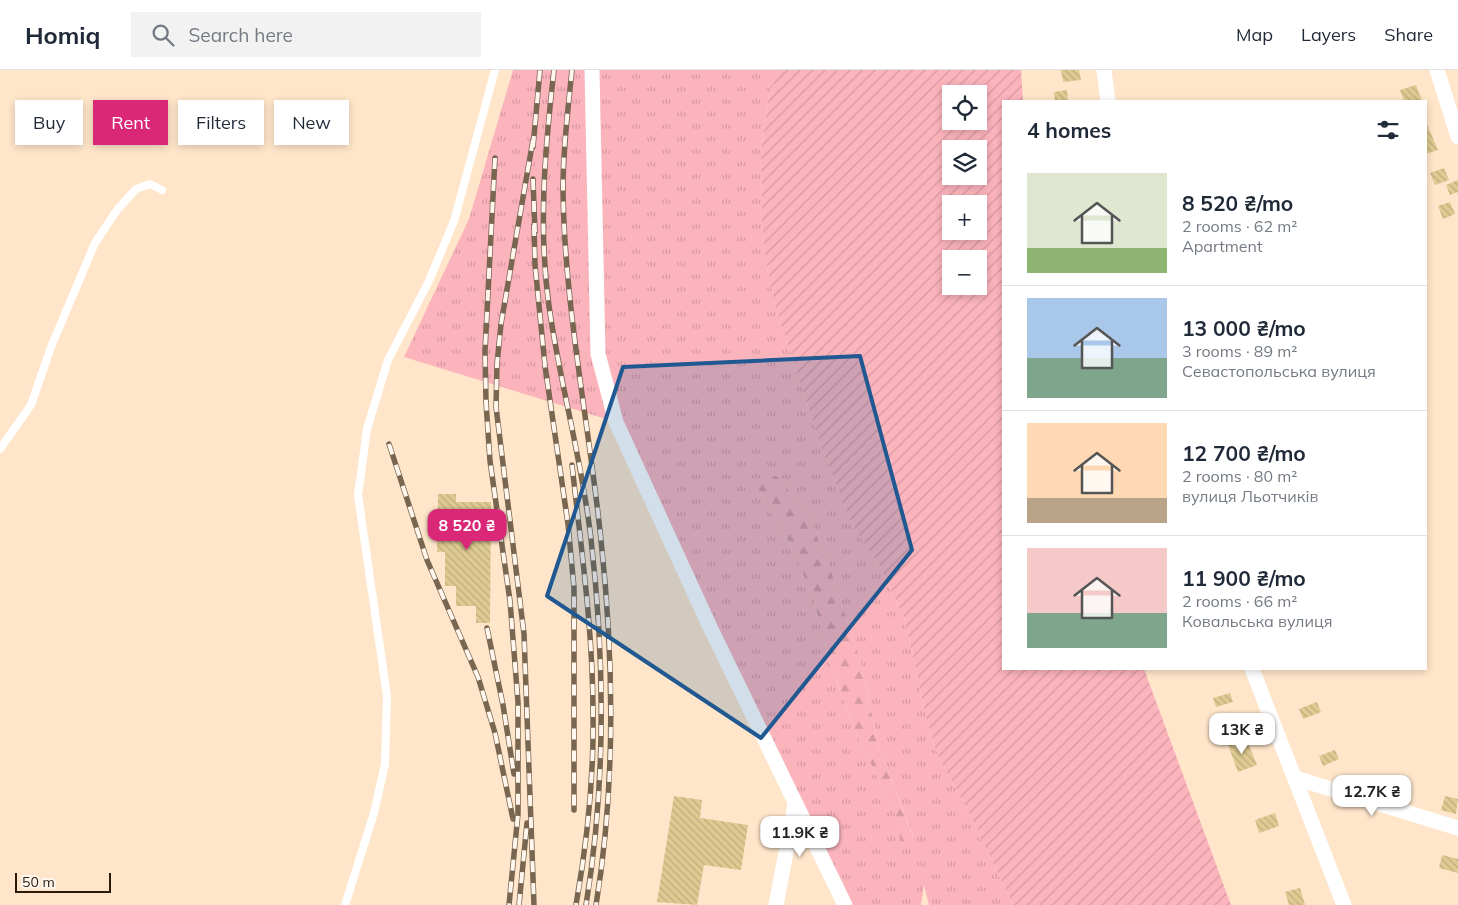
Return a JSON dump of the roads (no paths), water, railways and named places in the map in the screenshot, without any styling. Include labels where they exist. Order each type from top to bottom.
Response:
[{"type":"street","points":[[592,70],[598,354],[616,422],[705,618],[845,905]]},
{"type":"street","points":[[1104,70],[1108,100]]},
{"type":"street","points":[[1437,70],[1458,137]]},
{"type":"street","points":[[1252,670],[1344,905]]},
{"type":"street","points":[[1295,778],[1458,828]]},
{"type":"street","points":[[776,905],[795,805]]},
{"type":"lane","points":[[344,905],[374,813],[384,764],[387,696],[358,495],[367,429],[388,360],[429,281],[454,221],[495,70]]},
{"type":"lane","points":[[0,449],[30,405],[51,347],[95,243],[117,210],[136,189],[150,184],[162,190]]},
{"type":"railway","points":[[533,147],[540,70]]},
{"type":"railway","points":[[554,70],[544,188],[543,217],[546,276],[549,306],[577,451],[591,539],[596,585],[601,677],[600,768],[597,814],[593,860],[586,905]]},
{"type":"railway","points":[[572,70],[564,158],[564,232],[572,320],[601,540],[609,631],[610,768],[607,814],[596,905]]},
{"type":"railway","points":[[533,140],[501,324],[497,364],[496,407],[524,634],[534,905]]},
{"type":"railway","points":[[495,158],[485,351],[490,461],[510,601],[518,702],[518,814],[509,905]]},
{"type":"railway","points":[[533,179],[535,232]]},
{"type":"railway","points":[[534,225],[535,265],[545,366],[568,524],[574,588],[574,810]]},
{"type":"railway","points":[[389,444],[427,560],[478,677],[495,733],[513,819]]},
{"type":"railway","points":[[572,465],[589,620],[593,713],[589,809],[576,905]]},
{"type":"railway","points":[[487,628],[503,705],[514,774]]},
{"type":"railway","points":[[519,905],[527,823]]}]
